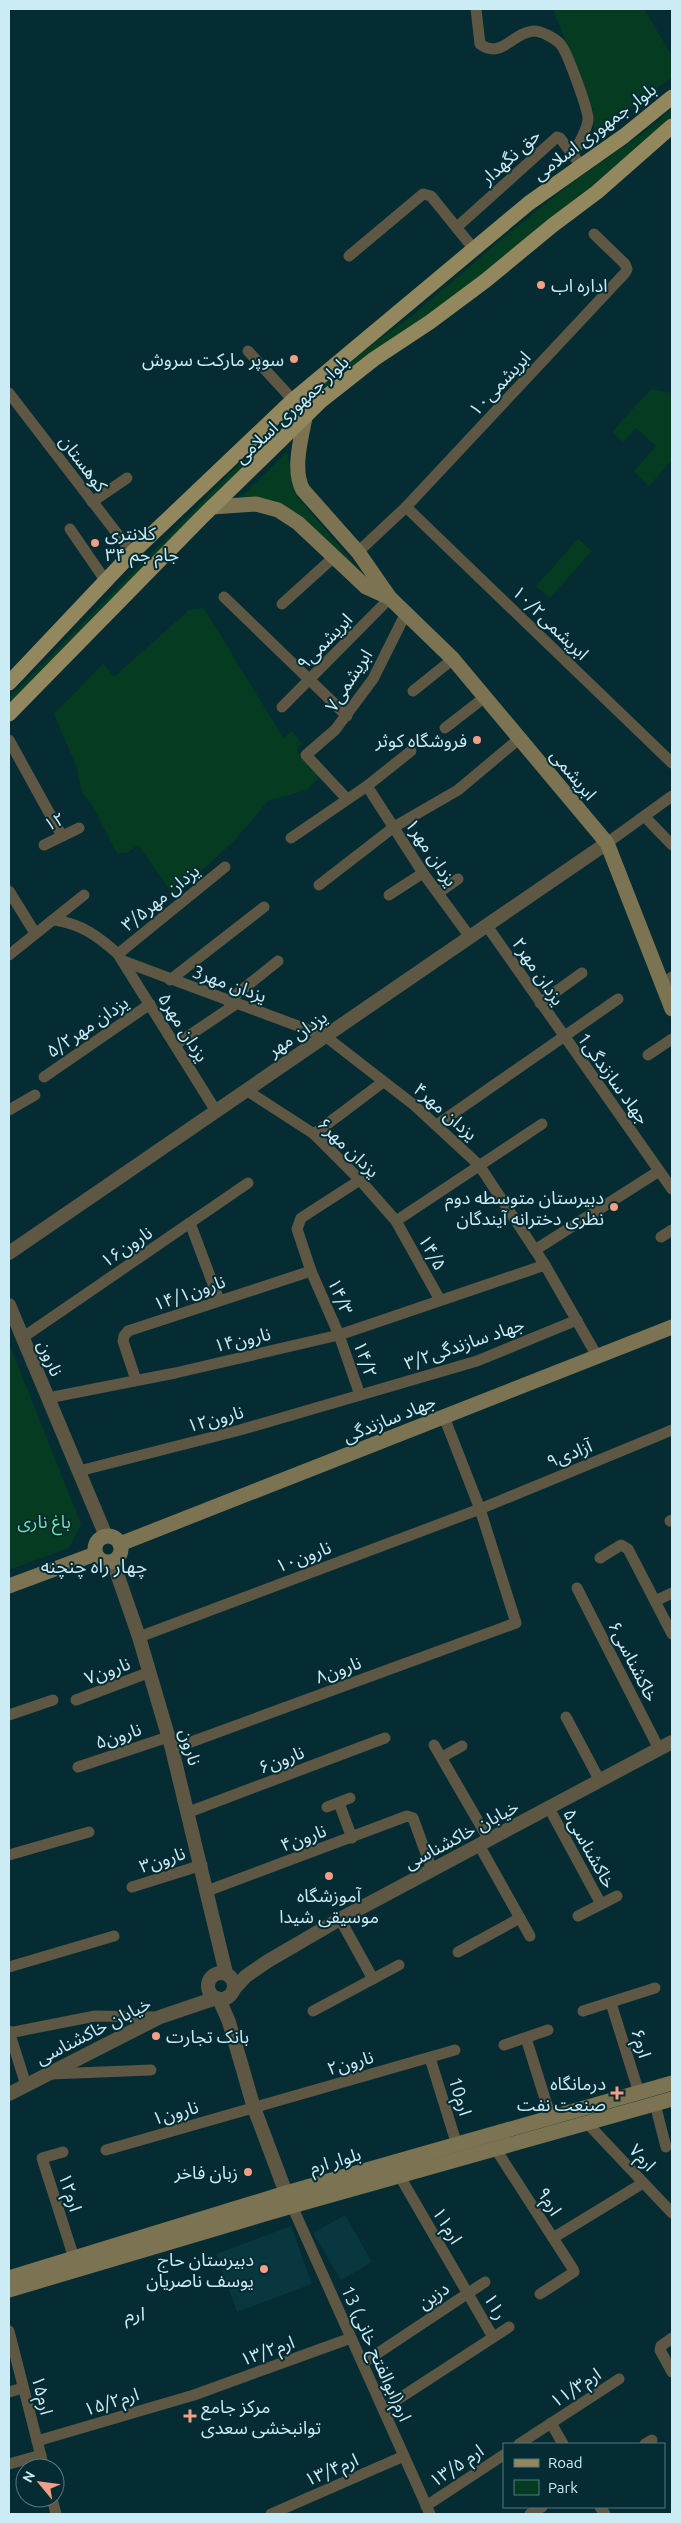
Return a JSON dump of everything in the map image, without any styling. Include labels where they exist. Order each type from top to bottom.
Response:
[{"type":"main road","name":"بلوار جمهوری اسلامی","points":[[9,683],[132,552],[293,400],[578,160],[672,97]]},
{"type":"main road","name":"بلوار جمهوری اسلامی","points":[[9,714],[212,507],[344,381],[485,281],[553,224],[596,192],[672,126]]},
{"type":"main road","points":[[305,418],[299,460],[301,486],[358,552],[390,598]]},
{"type":"main road","points":[[212,507],[256,504],[278,510],[298,523],[366,588],[390,598]]},
{"type":"main road","name":"ابریشمی","points":[[390,598],[453,659],[607,843],[667,981],[672,1009]]},
{"type":"main road","name":"جهاد سازندگی","points":[[120,1544],[672,1327]]},
{"type":"main road","points":[[106,1536],[114,1538],[120,1544],[119,1556],[113,1562],[100,1561],[95,1554],[96,1542],[106,1536]]},
{"type":"main road","points":[[9,1586],[95,1554]]},
{"type":"main road","name":"بلوار ارم","points":[[9,2278],[74,2258],[289,2200],[398,2176],[501,2141],[551,2118],[672,2083]]},
{"type":"main road","name":"بلوار ارم","points":[[9,2290],[457,2144],[501,2141],[588,2124],[672,2099]]},
{"type":"street","points":[[476,9],[480,44],[486,49],[499,50],[522,34],[533,31],[541,33],[561,44],[587,107],[588,120],[578,160]]},
{"type":"street","name":"حق نگهدار","points":[[457,227],[557,137],[560,138],[578,160]]},
{"type":"street","points":[[349,256],[423,194],[428,194],[473,248]]},
{"type":"street","name":"ابریشمی۱۰","points":[[358,552],[406,507],[625,274],[627,269],[625,264],[594,234]]},
{"type":"street","points":[[248,352],[293,400]]},
{"type":"street","name":"کوهستان","points":[[9,393],[132,552]]},
{"type":"street","points":[[92,502],[127,478]]},
{"type":"street","name":"۱۰/۲ابریشمی","points":[[406,507],[672,762]]},
{"type":"street","points":[[70,529],[105,580]]},
{"type":"street","points":[[282,604],[334,557]]},
{"type":"street","points":[[224,596],[347,716]]},
{"type":"street","name":"ابریشمی۹","points":[[282,707],[311,680],[390,598]]},
{"type":"street","name":"ابریشمی۷","points":[[347,799],[306,755],[335,730],[374,679],[406,612]]},
{"type":"street","points":[[413,691],[453,659]]},
{"type":"street","points":[[445,728],[485,697]]},
{"type":"street","points":[[319,885],[394,827],[458,790],[520,738]]},
{"type":"street","points":[[9,740],[62,836]]},
{"type":"street","points":[[291,838],[366,786],[411,751]]},
{"type":"street","name":"یزدان مهر۱","points":[[366,786],[423,873],[470,937]]},
{"type":"street","points":[[607,843],[672,796]]},
{"type":"street","points":[[645,817],[672,845]]},
{"type":"street","name":"۱۲","points":[[44,845],[79,828]]},
{"type":"street","name":"یزدان مهر","points":[[9,1253],[607,843]]},
{"type":"street","name":"۳/۵یزدان مهر","points":[[120,957],[225,867]]},
{"type":"street","points":[[389,895],[423,873]]},
{"type":"street","points":[[438,893],[458,879]]},
{"type":"street","points":[[9,891],[35,932]]},
{"type":"street","points":[[9,955],[35,932],[55,920],[84,895]]},
{"type":"street","points":[[170,980],[264,907]]},
{"type":"street","points":[[55,920],[83,927],[100,937],[120,957]]},
{"type":"street","name":"یزدان مهر۲","points":[[487,926],[563,1036]]},
{"type":"street","name":"3یزدان مهر","points":[[120,957],[170,980],[325,1036]]},
{"type":"street","name":"یزدان مهر۵","points":[[120,957],[216,1111]]},
{"type":"street","points":[[175,1045],[232,1002],[278,961]]},
{"type":"street","points":[[540,1003],[582,973]]},
{"type":"street","points":[[438,1124],[618,999]]},
{"type":"street","name":"۵/۲یزدان مهر","points":[[44,1077],[150,1004]]},
{"type":"street","name":"یزدان مهر۴","points":[[325,1036],[438,1124],[479,1165],[545,1265],[597,1356]]},
{"type":"street","name":"1جهاد سازندگی","points":[[563,1036],[672,1189]]},
{"type":"street","points":[[648,1055],[672,1039]]},
{"type":"street","points":[[314,1134],[383,1082]]},
{"type":"street","name":"یزدان مهر۶","points":[[246,1090],[314,1134],[360,1180],[396,1221]]},
{"type":"street","points":[[9,1110],[35,1095]]},
{"type":"street","points":[[396,1221],[542,1124]]},
{"type":"street","points":[[535,1250],[659,1170]]},
{"type":"street","name":"۱۴/۳","points":[[339,1335],[311,1271],[297,1224],[301,1218],[360,1180]]},
{"type":"street","name":"نارون۱۶","points":[[22,1338],[248,1183]]},
{"type":"street","name":"۱۴/۵","points":[[396,1221],[440,1300]]},
{"type":"street","points":[[190,1223],[218,1300]]},
{"type":"street","points":[[661,1237],[672,1230]]},
{"type":"street","name":"نارون۱۴","points":[[48,1398],[339,1335],[545,1265]]},
{"type":"street","name":"۱۴/۱نارون","points":[[136,1380],[123,1341],[128,1331],[311,1271]]},
{"type":"street","name":"نارون","points":[[9,1306],[106,1536]]},
{"type":"street","name":"۳/۲جهاد سازندگی","points":[[360,1395],[477,1361],[578,1320]]},
{"type":"street","name":"۱۴/۲","points":[[339,1335],[360,1395]]},
{"type":"street","name":"نارون۱۲","points":[[78,1471],[240,1430],[360,1395]]},
{"type":"street","points":[[444,1417],[480,1509]]},
{"type":"street","name":"آزادی۹","points":[[480,1509],[672,1430]]},
{"type":"street","name":"نارون۸","points":[[170,1743],[516,1623],[480,1509]]},
{"type":"street","name":"نارون۱۰","points":[[139,1636],[480,1509]]},
{"type":"street","points":[[600,1558],[621,1545],[625,1546],[672,1634]]},
{"type":"street","name":"نارون","points":[[113,1562],[150,1672],[189,1812],[220,1946],[219,1977]]},
{"type":"street","name":"خاکشناسی۶","points":[[577,1588],[659,1749]]},
{"type":"street","points":[[655,1602],[672,1593]]},
{"type":"street","name":"نارون۷","points":[[76,1700],[150,1672]]},
{"type":"street","points":[[9,1715],[53,1700]]},
{"type":"street","points":[[566,1717],[600,1781]]},
{"type":"street","name":"نارون۶","points":[[189,1812],[385,1738]]},
{"type":"street","name":"خیابان خاکشناسی","points":[[164,2016],[224,1996],[246,1976],[268,1961],[340,1919],[672,1742]]},
{"type":"street","name":"نارون۵","points":[[78,1767],[170,1743]]},
{"type":"street","points":[[434,1745],[442,1757],[530,1936]]},
{"type":"street","points":[[442,1757],[462,1746]]},
{"type":"street","points":[[327,1807],[350,1798]]},
{"type":"street","points":[[338,1802],[352,1838]]},
{"type":"street","name":"خاکشناسی۵","points":[[549,1808],[601,1904]]},
{"type":"street","name":"نارون۴","points":[[207,1891],[410,1817],[413,1818],[432,1870]]},
{"type":"street","points":[[9,1855],[88,1832]]},
{"type":"street","name":"نارون۳","points":[[132,1887],[202,1865]]},
{"type":"street","points":[[578,1916],[617,1896]]},
{"type":"street","points":[[458,1952],[520,1918]]},
{"type":"street","points":[[340,1919],[373,1979]]},
{"type":"street","points":[[9,1967],[114,1936]]},
{"type":"street","name":"خیابان خاکشناسی","points":[[9,2094],[189,2003],[219,1977],[268,1961]]},
{"type":"street","points":[[313,2011],[399,1965]]},
{"type":"street","points":[[224,1996],[209,1992],[219,1977],[233,1981],[224,1996],[229,2022],[254,2108],[289,2200]]},
{"type":"street","points":[[584,2011],[655,1988]]},
{"type":"street","name":"ارم۶","points":[[611,2003],[639,2093]]},
{"type":"street","points":[[26,2085],[10,2036],[96,2016],[164,2016]]},
{"type":"street","points":[[504,2044],[548,2030]]},
{"type":"street","points":[[526,2038],[551,2118]]},
{"type":"street","name":"نارون۲","points":[[254,2108],[455,2050]]},
{"type":"street","name":"ارم10","points":[[430,2058],[457,2144]]},
{"type":"street","points":[[47,2074],[151,2070]]},
{"type":"street","points":[[655,2104],[666,2147]]},
{"type":"street","name":"نارون۱","points":[[106,2150],[254,2108]]},
{"type":"street","name":"ارم۷","points":[[588,2124],[672,2212]]},
{"type":"street","name":"ارم۹","points":[[501,2141],[553,2238],[574,2272],[540,2294]]},
{"type":"street","name":"ارم۱۲","points":[[63,2152],[42,2158],[74,2258]]},
{"type":"street","name":"ارم۱۱","points":[[398,2176],[468,2292]]},
{"type":"street","points":[[553,2238],[594,2215],[643,2183]]},
{"type":"street","name":"13 ارم(ابوالفتح خانی)","points":[[289,2200],[428,2510]]},
{"type":"street","name":"دزین","points":[[363,2363],[484,2282]]},
{"type":"street","name":"۱۱ر","points":[[468,2292],[493,2337]]},
{"type":"street","points":[[383,2409],[509,2327]]},
{"type":"street","name":"ارم۱۵","points":[[9,2331],[42,2458]]},
{"type":"street","name":"۱۳/۲ارم","points":[[194,2395],[351,2338]]},
{"type":"street","points":[[672,2338],[661,2346],[660,2350],[672,2372]]},
{"type":"street","name":"۱۱/۳ارم","points":[[551,2423],[618,2379]]},
{"type":"street","points":[[9,2392],[23,2388]]},
{"type":"street","name":"۱۵/۲ارم","points":[[37,2441],[194,2395]]},
{"type":"street","points":[[521,2443],[551,2423],[562,2443]]},
{"type":"street","points":[[9,2464],[41,2455]]},
{"type":"street","name":"۱۳/۵ ارم","points":[[428,2510],[503,2455]]},
{"type":"street","name":"۱۳/۴ارم","points":[[271,2514],[404,2456]]},
{"type":"shaded area","points":[[345,2215],[372,2262],[341,2280],[313,2233]]},
{"type":"shaded area","name":"دبیرستان حاج یوسف ناصریان","points":[[291,2226],[312,2284],[237,2312],[216,2254]]},
{"type":"green space","points":[[553,9],[644,9],[672,56],[672,77],[594,135],[593,109]]},
{"type":"green space","points":[[672,108],[672,117],[657,132],[447,304],[345,371],[102,608],[9,706],[9,698],[230,473],[327,380],[380,338],[411,317],[504,237],[573,182],[653,126]]},
{"type":"green space","points":[[651,389],[672,393],[672,460],[649,486],[634,471],[656,446],[636,428],[623,442],[612,432]]},
{"type":"green space","points":[[287,452],[297,496],[371,584],[306,523],[240,498]]},
{"type":"green space","points":[[578,539],[592,551],[550,598],[536,586]]},
{"type":"green space","points":[[204,608],[284,739],[292,731],[302,744],[296,750],[319,777],[307,790],[268,801],[235,840],[174,896],[138,845],[127,853],[117,853],[92,805],[82,793],[77,768],[54,714],[103,664],[114,677],[189,610]]},
{"type":"green space","name":"باغ ناری","points":[[9,1343],[81,1524],[69,1548],[9,1570]]},
{"type":"place","name":"اداره اب","points":[[541,285]]},
{"type":"place","name":"سوپر مارکت سروش","points":[[294,359]]},
{"type":"place","name":"کلانتری ۳۴ جام جم","points":[[95,543]]},
{"type":"place","name":"فروشگاه کوثر","points":[[477,740]]},
{"type":"place","name":"دبیرستان متوسطه دوم نظری دخترانه آیندگان","points":[[614,1207]]},
{"type":"place","name":"آموزشگاه موسیقی شیدا","points":[[329,1876]]},
{"type":"place","name":"بانک تجارت","points":[[156,2036]]},
{"type":"place","name":"درمانگاه صنعت نفت","points":[[617,2093]]},
{"type":"place","name":"زبان فاخر","points":[[248,2172]]},
{"type":"place","name":"دبیرستان حاج یوسف ناصریان","points":[[264,2269]]},
{"type":"place","name":"مرکز جامع توانبخشی سعدی","points":[[190,2416]]},
{"type":"district","name":"چهار راه چنچنه","points":[[94,1566]]},
{"type":"district","name":"ارم","points":[[135,2314]]}]
